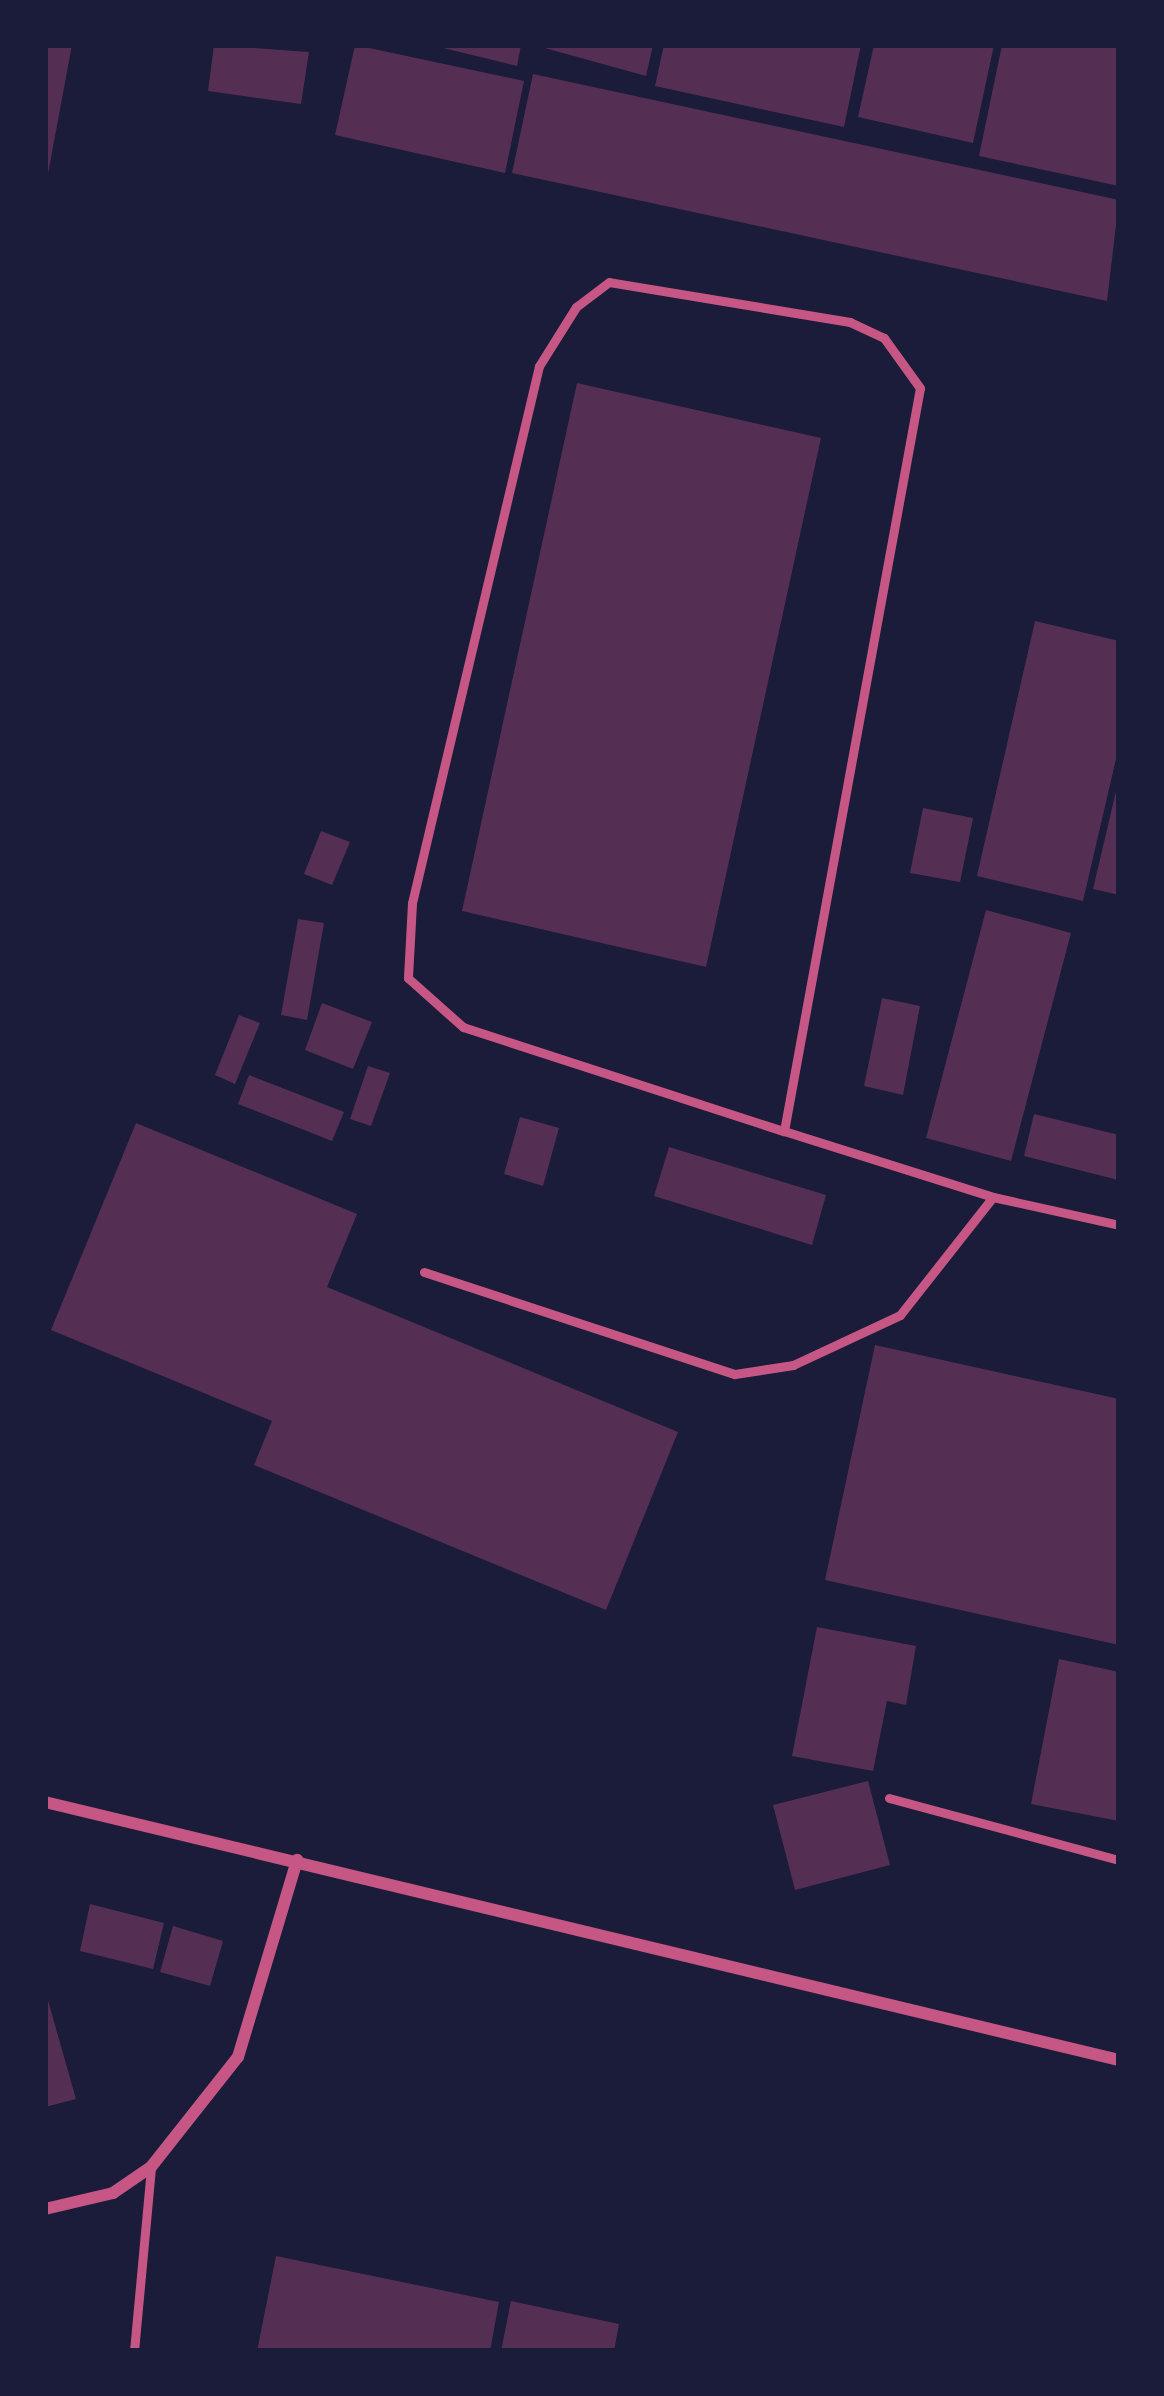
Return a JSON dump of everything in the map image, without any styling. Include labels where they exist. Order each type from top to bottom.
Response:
[{"type":"street","points":[[45,1802],[1119,2060]]},
{"type":"street","points":[[45,2209],[113,2193],[151,2167],[238,2057],[297,1860]]},
{"type":"lane","points":[[784,1131],[920,388],[884,338],[850,322],[609,282],[576,307],[539,366],[412,903],[408,979],[463,1027],[784,1131],[993,1197],[1119,1225]]},
{"type":"lane","points":[[424,1272],[735,1374],[793,1365],[900,1315],[993,1197]]},
{"type":"lane","points":[[889,1798],[1119,1860]]},
{"type":"lane","points":[[134,2351],[151,2167]]},
{"type":"building","points":[[45,45],[72,45],[47,179],[45,179]]},
{"type":"building","points":[[214,45],[309,52],[301,104],[208,91]]},
{"type":"building","points":[[355,45],[524,81],[505,173],[335,135]]},
{"type":"building","points":[[431,45],[521,45],[517,66]]},
{"type":"building","points":[[534,45],[653,45],[646,76]]},
{"type":"building","points":[[664,45],[861,45],[844,127],[655,86]]},
{"type":"building","points":[[874,45],[994,45],[973,143],[858,117]]},
{"type":"building","points":[[1002,45],[1119,45],[1119,186],[979,156]]},
{"type":"building","points":[[533,74],[1119,200],[1107,301],[512,173]]},
{"type":"building","points":[[577,383],[821,438],[706,967],[462,911]]},
{"type":"building","points":[[1035,621],[1119,641],[1119,746],[1083,901],[977,876]]},
{"type":"building","points":[[1119,788],[1119,895],[1093,889]]},
{"type":"building","points":[[923,808],[973,818],[960,882],[910,873]]},
{"type":"building","points":[[321,831],[350,842],[332,885],[304,874]]},
{"type":"building","points":[[986,910],[1071,933],[1011,1161],[926,1138]]},
{"type":"building","points":[[298,919],[324,923],[307,1020],[281,1015]]},
{"type":"building","points":[[882,998],[920,1006],[903,1095],[864,1086]]},
{"type":"building","points":[[322,1003],[372,1022],[353,1069],[305,1050]]},
{"type":"building","points":[[239,1015],[260,1023],[235,1084],[215,1075]]},
{"type":"building","points":[[368,1066],[390,1073],[371,1126],[350,1119]]},
{"type":"building","points":[[249,1075],[344,1112],[332,1141],[238,1104]]},
{"type":"building","points":[[1034,1114],[1119,1135],[1118,1180],[1024,1156]]},
{"type":"building","points":[[520,1117],[559,1128],[543,1186],[504,1174]]},
{"type":"building","points":[[136,1123],[357,1214],[327,1287],[678,1432],[606,1610],[254,1465],[272,1421],[51,1330]]},
{"type":"building","points":[[669,1147],[826,1195],[812,1245],[654,1196]]},
{"type":"building","points":[[875,1345],[1119,1399],[1119,1645],[825,1580]]},
{"type":"building","points":[[817,1627],[916,1646],[906,1705],[887,1701],[873,1771],[792,1756]]},
{"type":"building","points":[[1059,1659],[1119,1672],[1119,1821],[1031,1804]]},
{"type":"building","points":[[868,1781],[890,1865],[795,1890],[773,1805]]},
{"type":"building","points":[[90,1904],[164,1923],[153,1969],[80,1951]]},
{"type":"building","points":[[173,1926],[223,1941],[210,1986],[160,1972]]},
{"type":"building","points":[[45,1990],[76,2099],[45,2107]]},
{"type":"building","points":[[276,2256],[499,2302],[490,2351],[257,2351]]},
{"type":"building","points":[[511,2301],[619,2324],[614,2351],[501,2351]]}]
